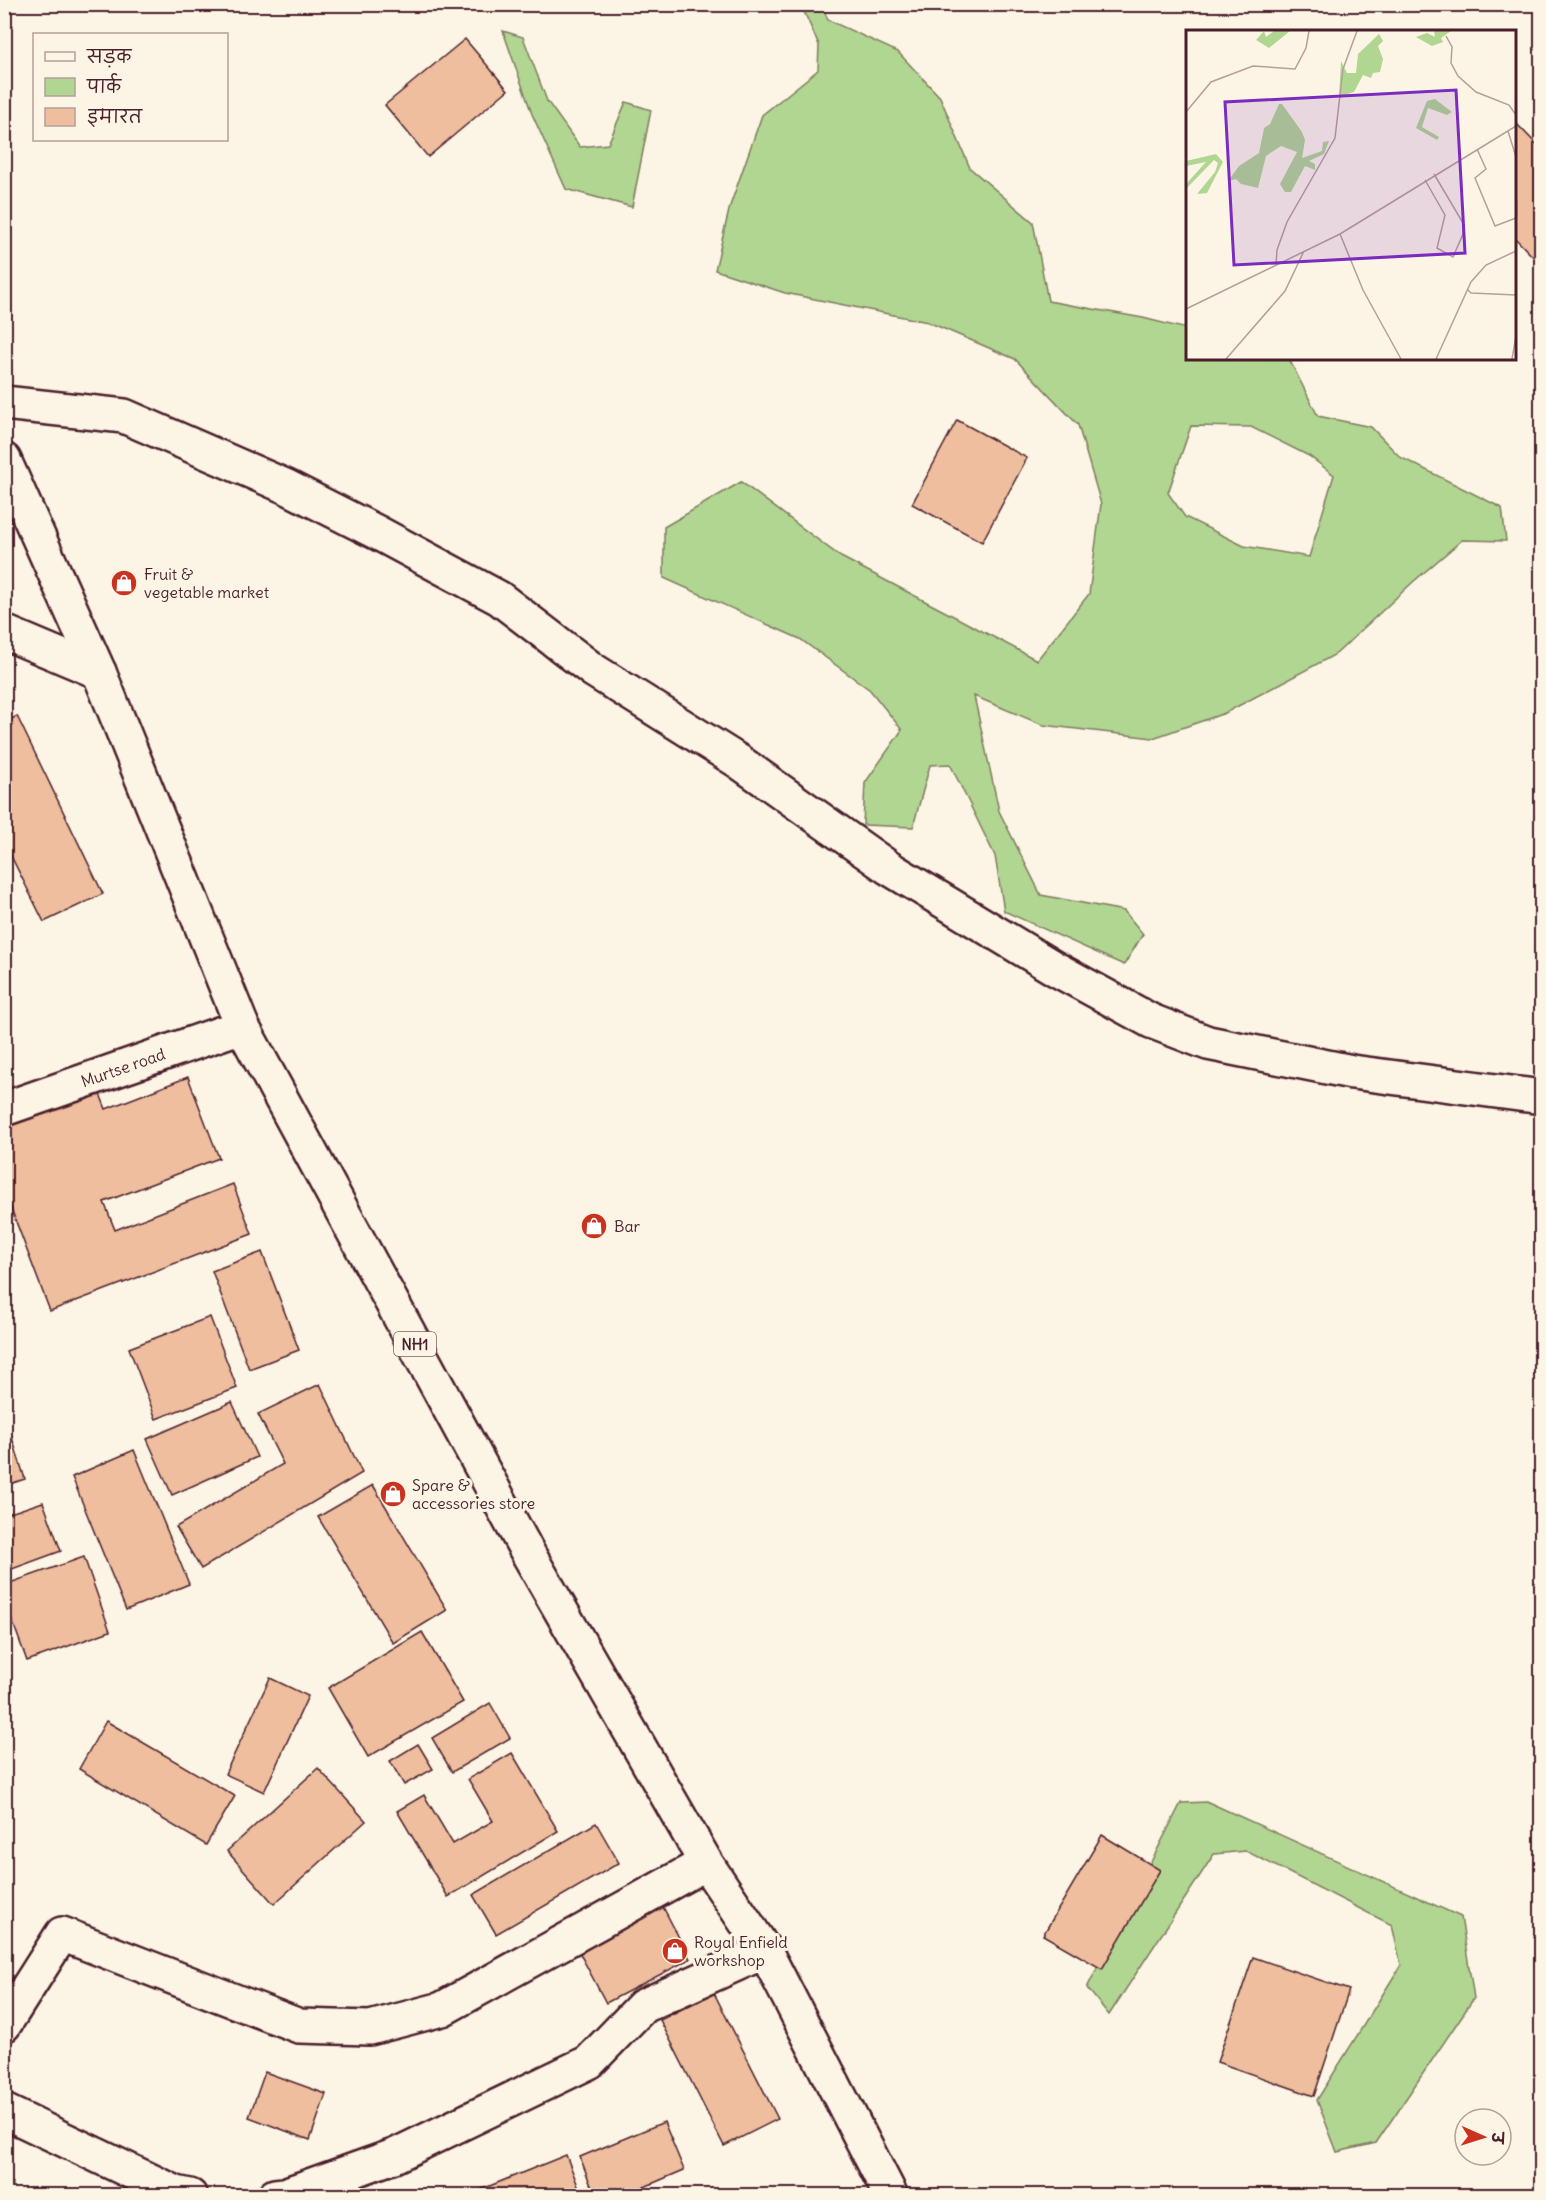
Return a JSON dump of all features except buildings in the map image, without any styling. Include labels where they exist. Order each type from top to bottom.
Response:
[{"type":"main road","points":[[4,403],[124,416],[287,487],[459,576],[499,598],[593,670],[738,761],[889,868],[1054,968],[1151,1021],[1208,1043],[1352,1072],[1542,1097]]},
{"type":"main road","name":"NH1","points":[[4,460],[99,672],[242,1026],[529,1555],[706,1863],[765,1951],[891,2196]]},
{"type":"main road","points":[[4,632],[99,672]]},
{"type":"main road","name":"Murtse road","points":[[4,1109],[242,1026]]},
{"type":"main road","points":[[4,2025],[62,1934],[299,2026],[370,2028],[442,2009],[706,1863]]},
{"type":"main road","points":[[275,2196],[394,2156],[589,2062],[642,2006],[765,1951]]},
{"type":"main road","points":[[4,2110],[176,2193],[190,2196]]},
{"type":"green space","points":[[801,5],[822,5],[828,20],[898,52],[940,97],[970,168],[1033,222],[1048,301],[1143,318],[1186,329],[1186,360],[1290,360],[1318,416],[1371,427],[1400,457],[1502,508],[1506,541],[1462,540],[1336,654],[1225,713],[1153,738],[1043,725],[974,696],[999,811],[1041,895],[1124,911],[1143,934],[1124,965],[1004,911],[995,856],[950,764],[930,765],[913,827],[863,825],[865,783],[902,730],[870,690],[800,639],[664,578],[664,527],[741,482],[841,557],[1037,660],[1089,594],[1101,504],[1078,425],[1015,359],[928,322],[785,293],[715,270],[730,206],[762,115],[818,70],[819,45]],"holes":[[[1191,426],[1251,427],[1309,456],[1334,475],[1309,557],[1244,546],[1185,517],[1168,493]]]},
{"type":"green space","points":[[503,31],[523,37],[547,101],[580,147],[608,144],[626,102],[651,110],[632,207],[566,189],[532,114]]},
{"type":"green space","points":[[1208,1802],[1461,1917],[1474,1998],[1376,2143],[1337,2152],[1317,2100],[1401,1965],[1392,1925],[1246,1851],[1214,1854],[1109,2015],[1087,1988],[1181,1803]]},
{"type":"place","name":"Fruit & vegetable market","points":[[124,583]]},
{"type":"place","name":"Bar","points":[[594,1226]]},
{"type":"place","name":"Spare & accessories store","points":[[393,1494]]},
{"type":"place","name":"Royal Enfield workshop","points":[[675,1951]]}]
